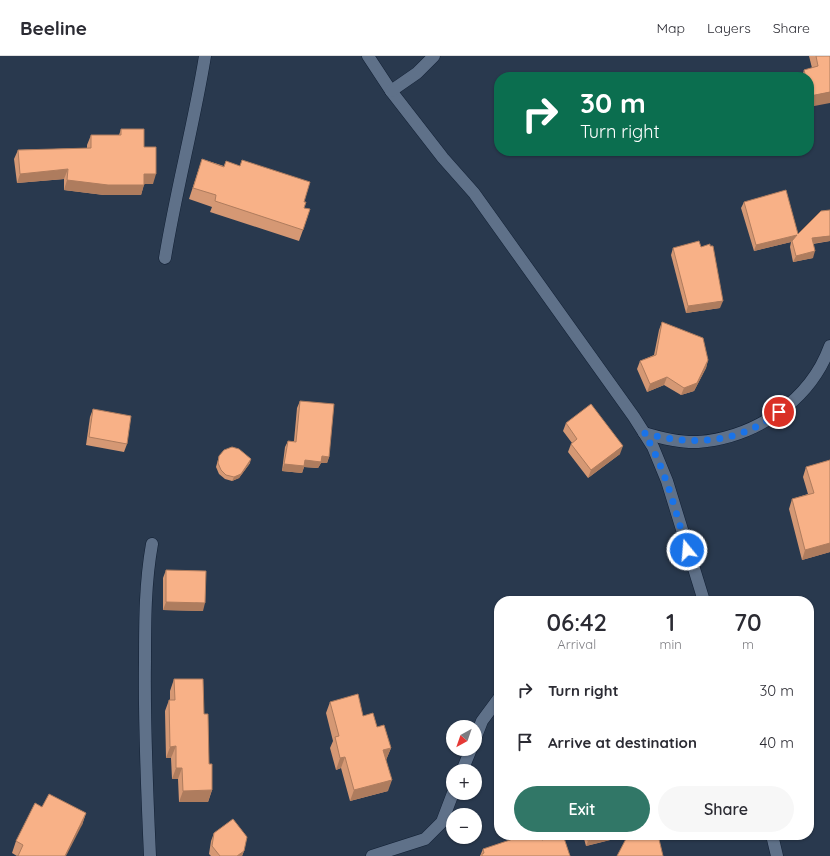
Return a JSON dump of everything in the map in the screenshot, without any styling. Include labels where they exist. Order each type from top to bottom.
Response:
[{"type":"street","points":[[164,258],[172,212],[179,189],[205,56]]},
{"type":"street","points":[[368,56],[391,91],[443,158],[474,193],[634,417],[653,447],[667,482],[702,596]]},
{"type":"street","points":[[391,91],[417,73],[434,56]]},
{"type":"street","points":[[644,433],[665,438],[697,442],[730,437],[768,420],[802,394],[818,370],[830,346]]},
{"type":"street","points":[[150,856],[144,739],[145,607],[147,568],[152,544]]},
{"type":"street","points":[[482,722],[494,705]]},
{"type":"street","points":[[372,856],[425,840],[442,822],[450,800]]},
{"type":"street","points":[[773,840],[777,856]]},
{"type":"building","points":[[816,56],[830,56],[830,92],[814,95],[814,72],[805,72],[804,70],[818,66]]},
{"type":"building","points":[[121,129],[144,129],[144,147],[156,147],[156,174],[144,174],[144,185],[108,185],[67,180],[68,169],[20,174],[18,150],[91,148],[91,135],[121,135]]},
{"type":"building","points":[[202,159],[224,167],[226,161],[240,166],[242,160],[310,182],[304,202],[306,202],[304,208],[310,209],[303,230],[215,201],[216,195],[193,188]]},
{"type":"building","points":[[786,190],[798,234],[821,211],[830,210],[830,236],[812,238],[815,251],[796,256],[792,241],[797,235],[756,245],[744,202]]},
{"type":"building","points":[[699,241],[701,247],[710,244],[710,246],[713,246],[723,301],[688,306],[673,248]]},
{"type":"building","points":[[662,322],[703,338],[708,360],[697,383],[684,388],[667,377],[650,384],[640,361],[656,355]]},
{"type":"building","points":[[300,401],[334,404],[329,457],[322,456],[321,462],[305,460],[304,466],[284,464],[288,441],[296,442]]},
{"type":"building","points":[[591,404],[623,446],[591,470],[571,444],[577,439],[566,423]]},
{"type":"building","points":[[93,409],[131,416],[127,444],[89,437]]},
{"type":"building","points":[[232,447],[239,449],[251,459],[241,474],[234,477],[226,475],[221,470],[218,463],[219,456],[224,450]]},
{"type":"building","points":[[830,460],[830,543],[805,550],[792,499],[814,493],[806,467]]},
{"type":"building","points":[[166,570],[206,571],[205,603],[166,602]]},
{"type":"building","points":[[174,679],[203,679],[204,714],[208,714],[209,764],[212,764],[212,790],[183,791],[182,768],[176,768],[176,746],[170,747],[169,700],[175,700]]},
{"type":"building","points":[[358,694],[363,716],[373,713],[377,727],[384,725],[391,748],[383,750],[392,780],[354,790],[345,757],[340,758],[335,737],[339,736],[330,702]]},
{"type":"building","points":[[49,794],[86,813],[65,856],[18,856],[23,845],[16,841],[35,803],[42,807]]},
{"type":"building","points":[[233,819],[247,837],[244,851],[237,856],[220,856],[212,846],[214,833]]},
{"type":"building","points":[[510,840],[565,840],[570,856],[482,856],[484,853],[483,849]]},
{"type":"building","points":[[625,840],[659,840],[663,856],[617,856]]},
{"type":"route","points":[[687,550],[667,482],[653,447],[644,433],[665,438],[697,442],[730,437],[768,420],[779,412]]}]
